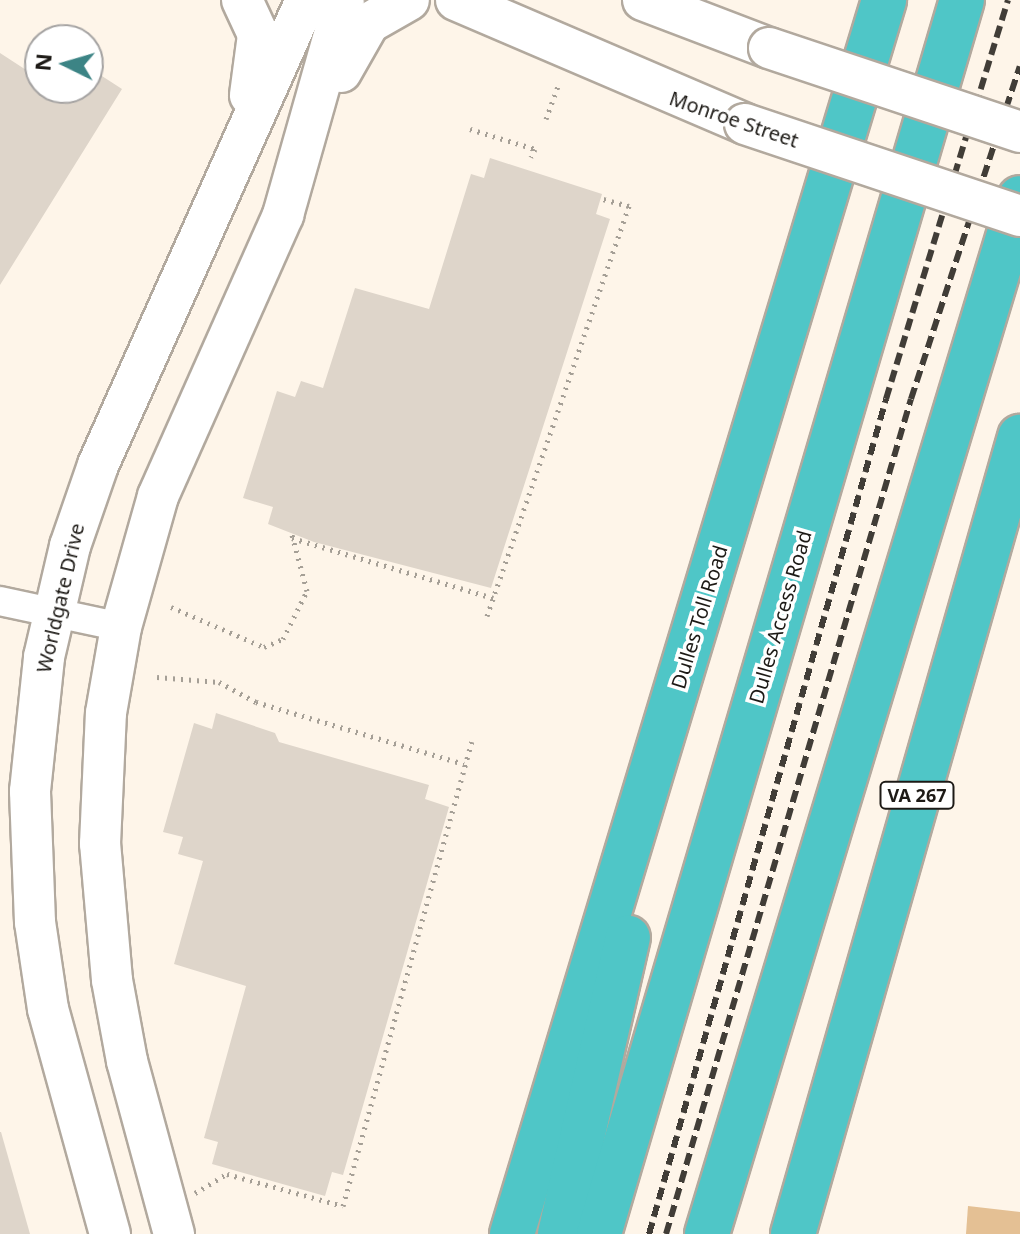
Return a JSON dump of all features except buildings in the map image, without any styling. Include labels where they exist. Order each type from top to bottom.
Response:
[{"type":"highway","name":"Dulles Toll Road","points":[[512,1234],[884,0]]},
{"type":"highway","name":"Dulles Access Road","points":[[599,1234],[962,0]]},
{"type":"highway","points":[[707,1234],[1020,198]]},
{"type":"highway","name":"VA 267","points":[[793,1234],[1020,437]]},
{"type":"highway","points":[[560,1234],[611,1025],[672,708]]},
{"type":"street","points":[[236,159],[259,48],[255,23],[242,0]]},
{"type":"street","name":"Worldgate Drive","points":[[110,1234],[48,1009],[35,922],[31,776],[53,613],[98,465],[306,0]]},
{"type":"street","points":[[310,137],[344,0]]},
{"type":"street","points":[[174,1234],[119,1022],[103,892],[102,757],[121,627],[173,454],[267,254],[310,137],[360,34],[379,13],[409,0]]},
{"type":"street","name":"Monroe Street","points":[[456,0],[745,124],[1020,216]]},
{"type":"street","points":[[643,0],[769,48],[1020,132]]},
{"type":"street","points":[[0,601],[121,627]]},
{"type":"path","points":[[546,119],[559,84]]},
{"type":"path","points":[[470,129],[535,149],[531,157]]},
{"type":"path","points":[[487,616],[629,206],[603,199]]},
{"type":"path","points":[[171,607],[264,647],[283,639],[307,591],[291,531]]},
{"type":"path","points":[[292,538],[493,598]]},
{"type":"path","points":[[157,677],[219,682],[256,702],[464,764]]},
{"type":"path","points":[[193,1194],[227,1174],[343,1206],[472,742]]},
{"type":"shaded area","points":[[968,1206],[1020,1212],[1020,1234],[966,1234]]},
{"type":"railway","points":[[649,1234],[886,399],[1008,0]]},
{"type":"railway","points":[[666,1234],[911,399],[1020,66]]}]
